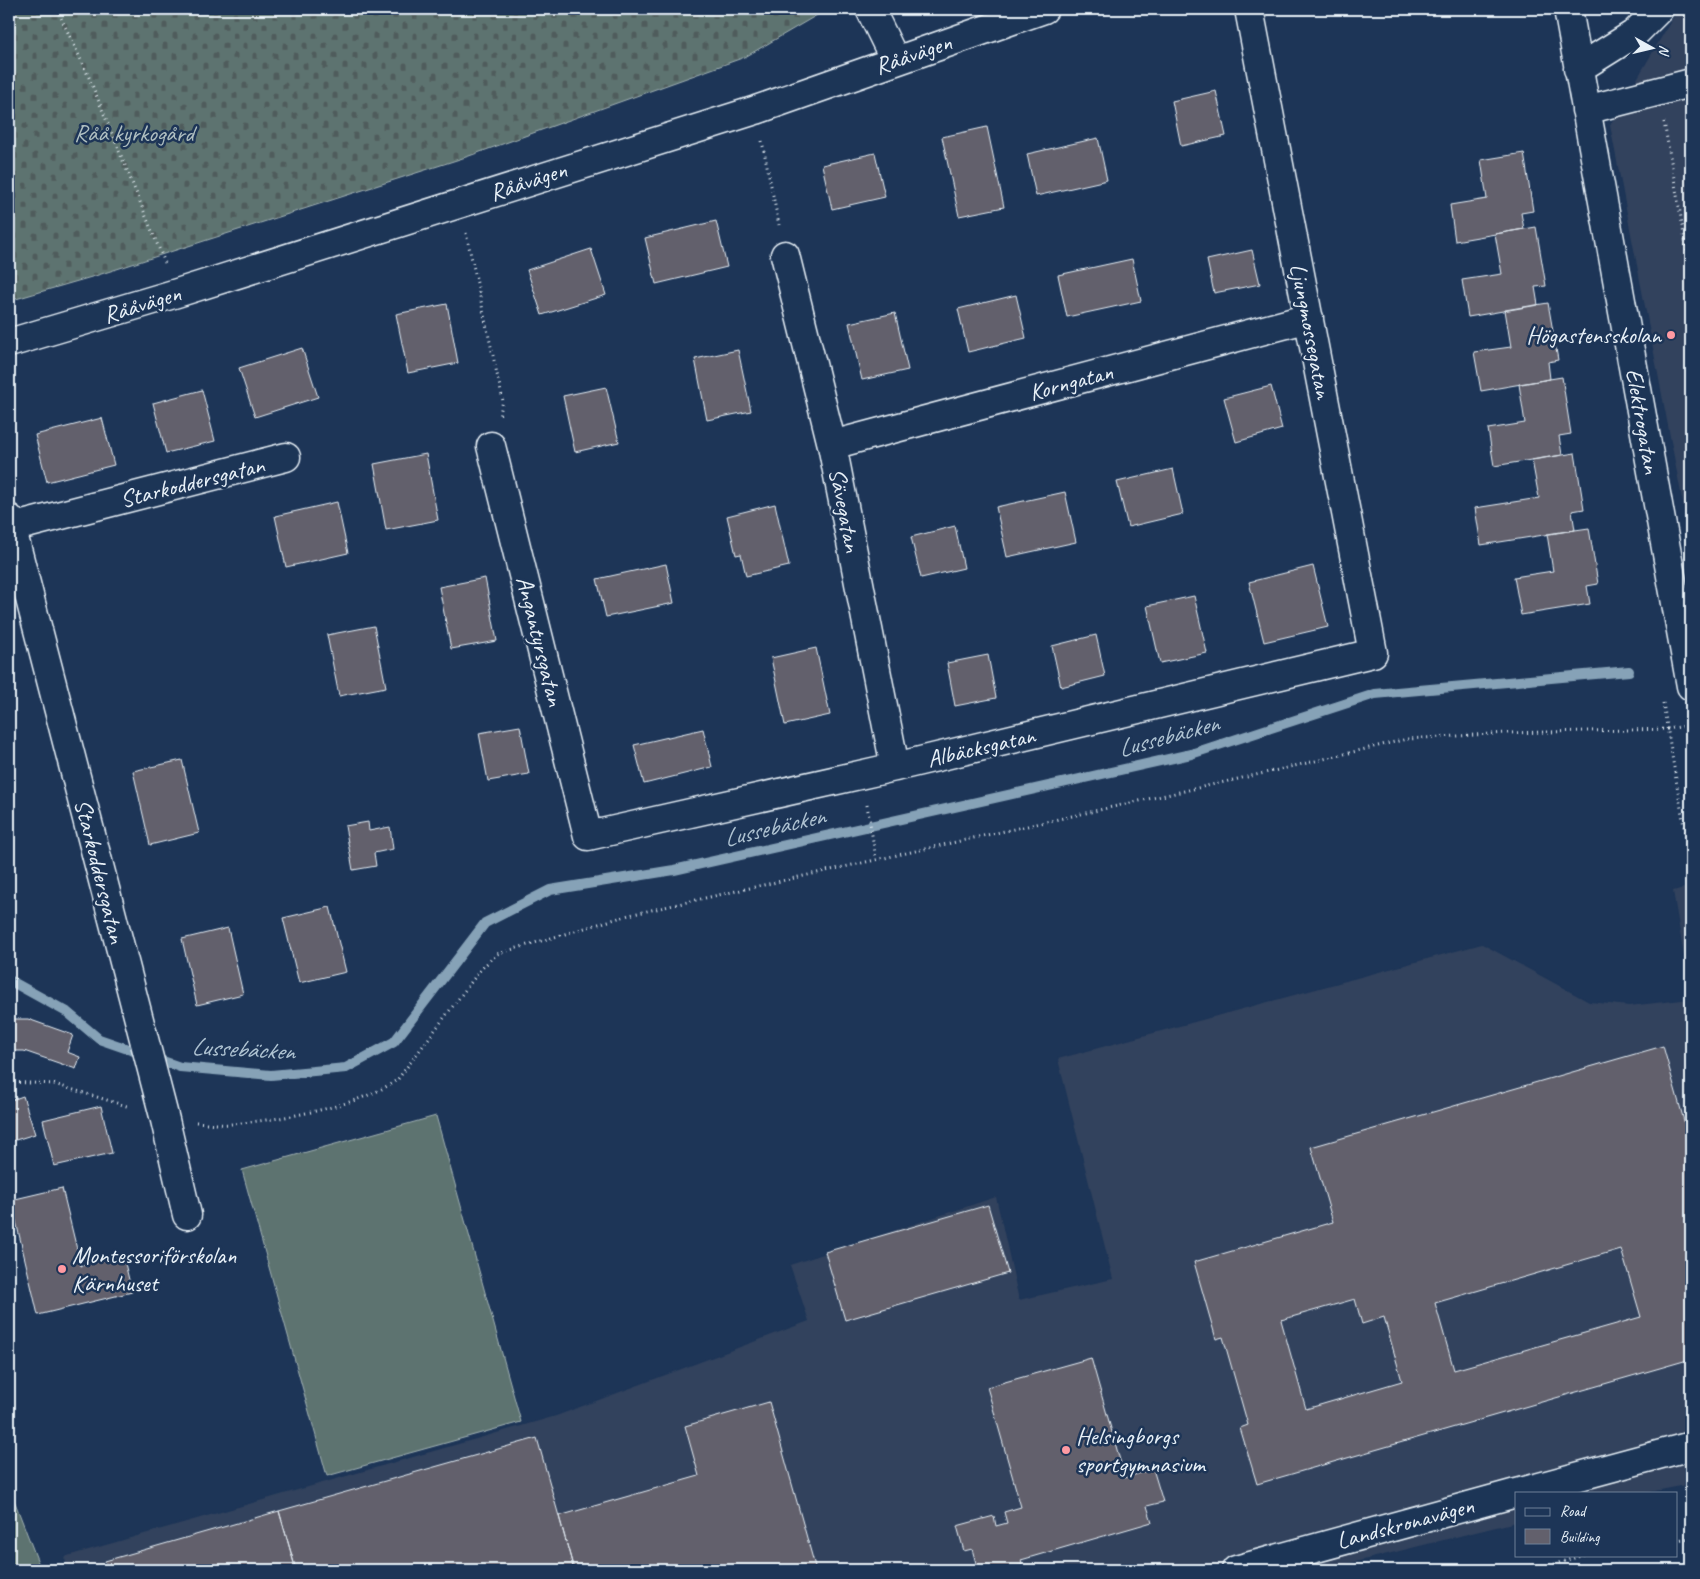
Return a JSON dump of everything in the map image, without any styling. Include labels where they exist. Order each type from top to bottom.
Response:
[{"type":"street","points":[[870,9],[894,60]]},
{"type":"street","name":"Rååvägen","points":[[9,343],[177,293],[756,110],[894,60],[1044,9]]},
{"type":"street","name":"Ljungmossegatan","points":[[1249,9],[1373,654]]},
{"type":"street","name":"Elektrogatan","points":[[1568,9],[1691,686]]},
{"type":"street","points":[[1578,69],[1634,34],[1659,9]]},
{"type":"street","points":[[1586,110],[1691,83]]},
{"type":"street","name":"Sävegatan","points":[[785,255],[832,445],[895,768]]},
{"type":"street","name":"Korngatan","points":[[832,445],[1309,318]]},
{"type":"street","name":"Angantyrsgatan","points":[[491,446],[588,836]]},
{"type":"street","name":"Starkoddersgatan","points":[[187,1215],[165,1120],[10,523],[286,458]]},
{"type":"street","name":"Albäcksgatan","points":[[588,836],[895,768],[1373,654]]},
{"type":"street","name":"Landskronavägen","points":[[1521,1492],[1691,1446]]},
{"type":"street","name":"Landskronavägen","points":[[1236,1570],[1515,1494]]},
{"type":"path","points":[[57,9],[88,74],[177,293]]},
{"type":"path","points":[[1659,91],[1691,274]]},
{"type":"path","points":[[756,110],[785,255]]},
{"type":"path","points":[[460,203],[503,400],[491,446]]},
{"type":"path","points":[[9,1082],[54,1084],[106,1099],[165,1120],[230,1124],[279,1117],[340,1104],[386,1088],[398,1079],[481,969],[497,954],[629,915],[1278,770],[1407,739],[1508,733],[1668,729],[1691,725]]},
{"type":"path","points":[[867,807],[876,859]]},
{"type":"path","points":[[1678,1540],[1691,1538]]},
{"type":"path","points":[[1534,1570],[1581,1556]]},
{"type":"shaded area","name":"Högastensskolan","points":[[1678,9],[1691,9],[1691,545],[1610,125]]},
{"type":"shaded area","points":[[1691,886],[1691,998],[1673,891]]},
{"type":"shaded area","points":[[1482,944],[1589,1002],[1629,1006],[1691,999],[1691,1484],[1650,1492],[1515,1492],[1515,1522],[1323,1570],[69,1570],[64,1557],[556,1416],[809,1321],[790,1265],[996,1197],[1019,1300],[1113,1279],[1058,1059]]},
{"type":"green space","name":"Råå kyrkogård","points":[[9,9],[823,9],[824,11],[745,57],[469,156],[95,276],[9,301]]},
{"type":"green space","points":[[436,1116],[521,1422],[327,1476],[242,1170]]},
{"type":"green space","points":[[9,1487],[41,1570],[9,1570]]},
{"type":"building","points":[[1216,91],[1226,136],[1181,146],[1172,101]]},
{"type":"building","points":[[987,127],[1004,207],[959,216],[942,137]]},
{"type":"building","points":[[1098,138],[1107,180],[1036,196],[1027,154]]},
{"type":"building","points":[[875,153],[885,197],[832,209],[822,165]]},
{"type":"building","points":[[1524,153],[1533,211],[1521,213],[1524,229],[1455,241],[1450,205],[1487,199],[1481,160]]},
{"type":"building","points":[[716,221],[727,267],[656,284],[645,238]]},
{"type":"building","points":[[1536,227],[1546,286],[1535,287],[1538,305],[1468,317],[1462,280],[1502,274],[1495,234]]},
{"type":"building","points":[[591,249],[606,295],[542,315],[527,270]]},
{"type":"building","points":[[1252,250],[1260,284],[1214,293],[1207,260]]},
{"type":"building","points":[[1132,259],[1141,301],[1067,317],[1058,275]]},
{"type":"building","points":[[1016,295],[1026,338],[968,352],[958,309]]},
{"type":"building","points":[[1548,303],[1558,360],[1548,362],[1550,379],[1481,391],[1474,352],[1511,347],[1505,310]]},
{"type":"building","points":[[447,304],[458,363],[408,373],[396,314]]},
{"type":"building","points":[[895,313],[908,370],[862,380],[849,323]]},
{"type":"building","points":[[302,348],[318,397],[255,417],[239,368]]},
{"type":"building","points":[[738,350],[751,411],[707,420],[695,359]]},
{"type":"building","points":[[1562,377],[1571,434],[1559,436],[1562,455],[1494,466],[1488,429],[1525,423],[1519,384]]},
{"type":"building","points":[[1271,386],[1282,429],[1236,442],[1224,398]]},
{"type":"building","points":[[606,387],[619,442],[575,452],[563,396]]},
{"type":"building","points":[[202,390],[215,441],[166,453],[153,403]]},
{"type":"building","points":[[102,418],[114,465],[47,482],[35,435]]},
{"type":"building","points":[[1575,453],[1584,509],[1572,511],[1575,530],[1481,545],[1475,508],[1539,498],[1532,460]]},
{"type":"building","points":[[426,454],[438,520],[386,530],[374,464]]},
{"type":"building","points":[[1173,469],[1183,514],[1128,527],[1117,482]]},
{"type":"building","points":[[1065,492],[1076,542],[1007,557],[996,507]]},
{"type":"building","points":[[337,502],[348,553],[286,567],[275,516]]},
{"type":"building","points":[[775,504],[789,566],[746,576],[741,554],[736,555],[727,516]]},
{"type":"building","points":[[955,526],[964,568],[921,578],[911,537]]},
{"type":"building","points":[[1589,528],[1598,584],[1587,586],[1590,604],[1521,615],[1514,577],[1553,571],[1547,534]]},
{"type":"building","points":[[666,564],[674,603],[606,617],[597,579]]},
{"type":"building","points":[[1313,566],[1328,627],[1264,642],[1249,582]]},
{"type":"building","points":[[485,578],[497,641],[451,649],[439,587]]},
{"type":"building","points":[[1194,596],[1207,653],[1160,663],[1147,606]]},
{"type":"building","points":[[374,626],[386,687],[339,696],[327,635]]},
{"type":"building","points":[[1096,635],[1105,676],[1061,687],[1052,646]]},
{"type":"building","points":[[9,646],[15,673],[9,675]]},
{"type":"building","points":[[816,648],[830,715],[785,725],[771,658]]},
{"type":"building","points":[[988,655],[996,698],[955,706],[947,663]]},
{"type":"building","points":[[520,726],[529,774],[488,781],[479,733]]},
{"type":"building","points":[[703,729],[712,767],[644,784],[634,745]]},
{"type":"building","points":[[182,760],[199,833],[150,845],[133,771]]},
{"type":"building","points":[[368,822],[369,831],[390,827],[393,849],[374,853],[376,866],[353,870],[345,826]]},
{"type":"building","points":[[330,907],[346,972],[299,983],[283,918]]},
{"type":"building","points":[[228,928],[243,994],[197,1005],[182,939]]},
{"type":"building","points":[[9,1019],[28,1019],[73,1035],[67,1052],[80,1057],[76,1069],[24,1051],[9,1051]]},
{"type":"building","points":[[1663,1046],[1691,1146],[1691,1359],[1257,1484],[1240,1428],[1248,1425],[1223,1337],[1216,1339],[1194,1262],[1333,1222],[1311,1147]],"holes":[[[1621,1249],[1641,1317],[1454,1370],[1435,1303]],[[1355,1299],[1362,1324],[1384,1317],[1402,1381],[1306,1409],[1281,1320]]]},
{"type":"building","points":[[23,1096],[35,1134],[9,1142],[9,1101]]},
{"type":"building","points":[[101,1106],[112,1153],[54,1166],[43,1120]]},
{"type":"building","points":[[62,1188],[81,1266],[123,1255],[132,1292],[38,1315],[11,1200]]},
{"type":"building","points":[[988,1205],[1008,1273],[845,1320],[825,1252]]},
{"type":"building","points":[[1091,1358],[1125,1478],[1153,1469],[1163,1502],[1147,1506],[1152,1522],[1021,1560],[1022,1565],[1002,1570],[992,1570],[992,1568],[978,1570],[972,1549],[964,1551],[957,1526],[994,1516],[996,1526],[1007,1523],[1004,1512],[1021,1507],[987,1387]]},
{"type":"building","points":[[769,1402],[816,1570],[574,1570],[559,1516],[699,1476],[685,1426]]},
{"type":"building","points":[[537,1438],[574,1570],[426,1570],[425,1568],[417,1570],[296,1570],[279,1511]]},
{"type":"building","points":[[279,1511],[296,1570],[108,1570],[105,1561]]},
{"type":"waterway","name":"Lussebäcken","points":[[9,980],[67,1012],[99,1039],[180,1067],[271,1075],[346,1068],[394,1042],[485,923],[550,890],[674,870],[1191,754],[1375,694],[1629,671]]},
{"type":"place","name":"Högastensskolan","points":[[1671,335]]},
{"type":"place","name":"Montessoriförskolan Kärnhuset","points":[[62,1269]]},
{"type":"place","name":"Helsingborgs sportgymnasium","points":[[1066,1450]]}]
